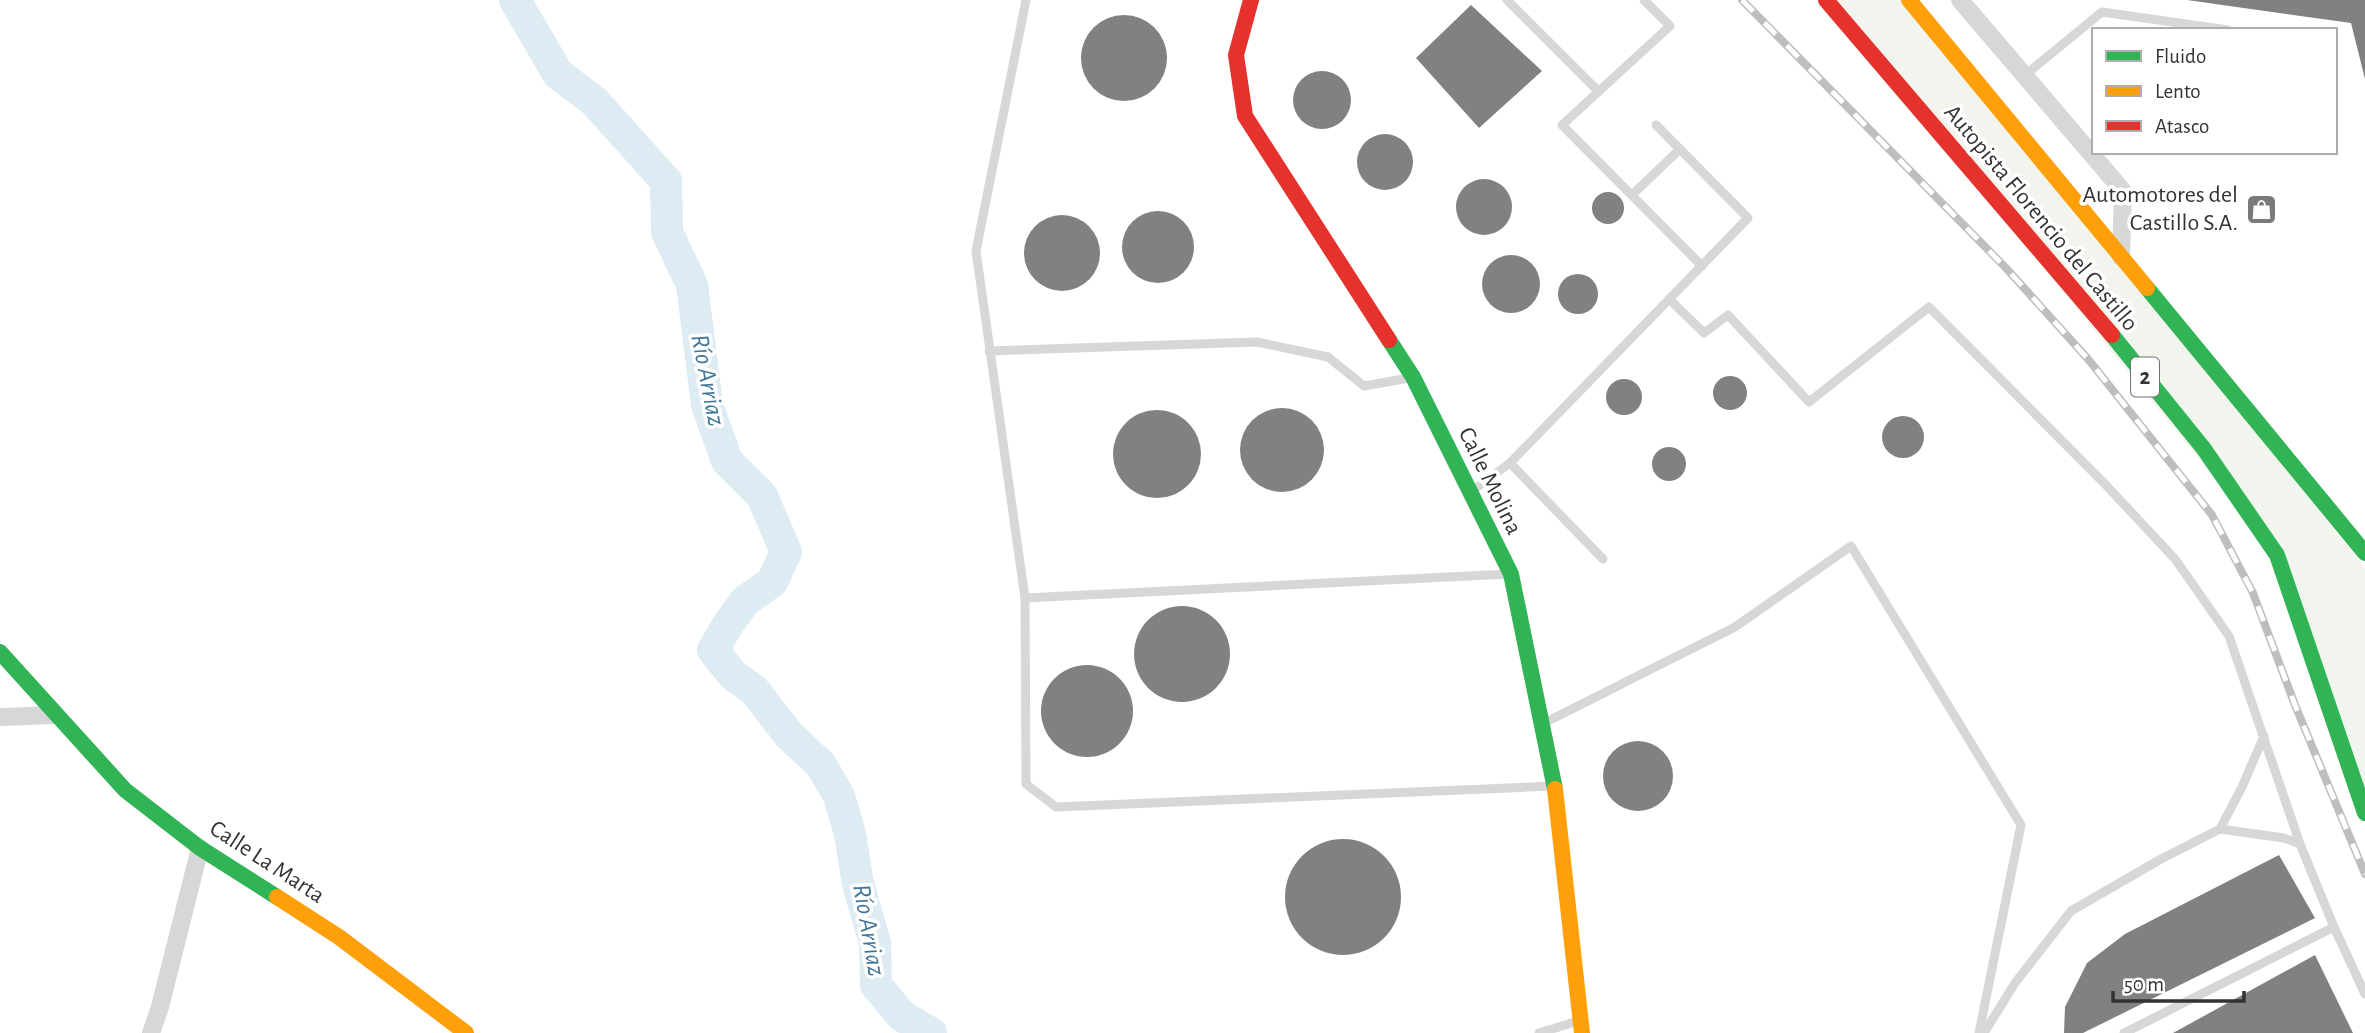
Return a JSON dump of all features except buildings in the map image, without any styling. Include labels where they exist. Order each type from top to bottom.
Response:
[{"type":"main road","name":"Calle Molina","points":[[1251,0],[1236,55],[1245,116],[1413,377],[1511,574],[1555,786],[1581,1027]]},
{"type":"main road","name":"Autopista Florencio del Castillo","points":[[1826,0],[2085,302],[2204,449],[2277,555],[2365,813]]},
{"type":"main road","name":"Autopista Florencio del Castillo","points":[[1909,0],[2365,553]]},
{"type":"main road","name":"Calle La Marta","points":[[0,652],[125,790],[200,848],[339,937],[466,1033]]},
{"type":"street","points":[[1960,0],[2123,191],[2122,257]]},
{"type":"street","points":[[0,717],[55,715]]},
{"type":"street","points":[[150,1033],[160,1007],[200,848]]},
{"type":"lane","points":[[1026,0],[976,251],[1025,598],[1026,784],[1056,807],[1555,786]]},
{"type":"lane","points":[[1644,0],[1670,26],[1562,125],[1702,266]]},
{"type":"lane","points":[[1511,1],[1598,91]]},
{"type":"lane","points":[[2024,76],[2102,12],[2214,28]]},
{"type":"lane","points":[[1471,492],[1510,463],[1748,218],[1656,125]]},
{"type":"lane","points":[[1632,195],[1680,149]]},
{"type":"lane","points":[[1669,299],[1704,333],[1728,315],[1810,402],[1929,307],[2104,483],[2175,559],[2229,636],[2300,844],[2365,993]]},
{"type":"lane","points":[[989,351],[1257,342],[1328,357],[1364,386],[1413,377]]},
{"type":"lane","points":[[1510,463],[1603,559]]},
{"type":"lane","points":[[1542,724],[1735,627],[1851,546],[2021,825],[1981,1033]]},
{"type":"lane","points":[[1025,598],[1511,574]]},
{"type":"lane","points":[[2220,829],[2264,737]]},
{"type":"lane","points":[[1981,1033],[2015,983],[2071,911],[2161,859],[2220,829],[2284,838],[2300,844]]},
{"type":"lane","points":[[2124,1033],[2334,927]]},
{"type":"lane","points":[[1539,1033],[1581,1027]]},
{"type":"shaded area","points":[[1826,0],[1909,0],[2365,568],[2365,813],[2277,555]]},
{"type":"waterway","name":"Río Arriaz","points":[[515,0],[558,74],[594,101],[666,181],[667,232],[692,285],[707,405],[727,461],[762,496],[786,552],[772,582],[745,601],[713,650],[733,675],[754,690],[789,735],[821,765],[839,796],[850,834],[858,884],[875,943],[876,985],[902,1016],[931,1033]]},
{"type":"railway","points":[[1742,0],[2006,268],[2088,359],[2212,515],[2253,593],[2295,705],[2365,874]]},
{"type":"traffic: fast","points":[[2147,288],[2365,553]]},
{"type":"traffic: fast","points":[[2112,335],[2204,449],[2277,555],[2365,813]]},
{"type":"traffic: fast","points":[[1389,340],[1413,377],[1511,574],[1555,789]]},
{"type":"traffic: fast","points":[[0,652],[125,790],[200,848],[277,897]]},
{"type":"traffic: slow","points":[[1909,0],[2147,288]]},
{"type":"traffic: slow","points":[[1555,789],[1582,1033]]},
{"type":"traffic: slow","points":[[277,897],[339,937],[466,1033]]},
{"type":"traffic: jam","points":[[1251,0],[1236,55],[1245,116],[1389,340]]},
{"type":"traffic: jam","points":[[1826,0],[2112,335]]},
{"type":"place","name":"Automotores del Castillo S.A.","points":[[2261,209]]}]
